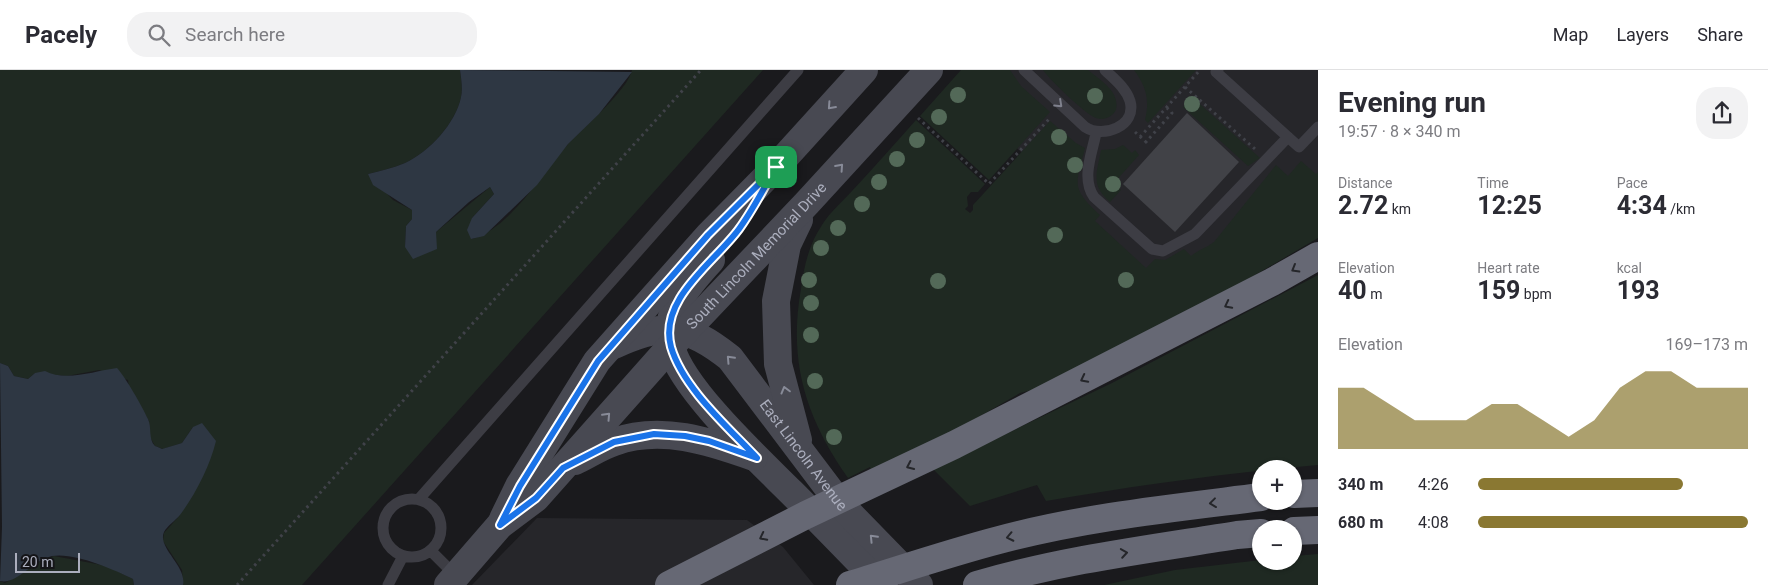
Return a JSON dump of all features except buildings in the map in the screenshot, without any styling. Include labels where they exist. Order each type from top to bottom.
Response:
[{"type":"highway","points":[[669,585],[806,515],[954,445],[1272,282],[1318,256]]},
{"type":"highway","points":[[1302,494],[1318,493]]},
{"type":"highway","points":[[850,585],[1000,539],[1168,508],[1252,498]]},
{"type":"highway","points":[[1302,531],[1318,530]]},
{"type":"highway","points":[[977,585],[1028,570],[1076,561],[1252,534]]},
{"type":"main road","name":"South Lincoln Memorial Drive","points":[[500,525],[520,486],[598,361],[708,235],[776,167],[864,70]]},
{"type":"main road","name":"South Lincoln Memorial Drive","points":[[452,580],[500,525],[536,498],[676,335],[807,203],[928,70]]},
{"type":"main road","points":[[609,348],[642,333],[676,335],[677,304],[691,282],[739,230],[776,167]]},
{"type":"main road","points":[[802,454],[778,364],[776,301],[787,245],[807,203]]},
{"type":"main road","name":"East Lincoln Avenue","points":[[676,335],[714,345],[730,358],[841,505],[919,585]]},
{"type":"main road","name":"East Lincoln Avenue","points":[[676,335],[696,392],[757,458],[882,585]]},
{"type":"main road","points":[[563,468],[614,442],[654,434],[709,441],[757,458]]},
{"type":"lane","points":[[419,499],[798,70]]},
{"type":"lane","points":[[1024,70],[1085,127],[1096,133],[1113,130],[1122,125],[1130,110],[1130,101],[1124,88],[1105,70]]},
{"type":"lane","points":[[1218,70],[1216,72],[1299,147],[1318,127]]},
{"type":"lane","points":[[1096,133],[1086,180],[1088,188],[1094,197],[1152,249],[1163,251],[1195,234],[1288,137]]},
{"type":"lane","points":[[419,499],[434,509],[441,526],[441,535],[431,550],[423,556],[413,558],[394,552],[387,545],[382,525],[391,507],[404,500],[419,499]]},
{"type":"lane","points":[[431,550],[452,580]]},
{"type":"lane","points":[[388,585],[403,556]]},
{"type":"path","points":[[237,585],[701,70]]},
{"type":"path","points":[[1167,108],[1172,113],[1147,142],[1140,137],[1200,70]]},
{"type":"path","points":[[1185,87],[1266,160]]},
{"type":"path","points":[[916,116],[989,184],[1050,116],[1056,122]]},
{"type":"path","points":[[1131,136],[1140,127]]},
{"type":"shaded area","points":[[0,70],[460,70],[462,91],[458,107],[454,117],[440,136],[423,152],[405,163],[368,174],[393,200],[412,210],[412,219],[406,226],[405,247],[436,232],[490,187],[494,194],[472,218],[472,239],[486,233],[499,224],[524,199],[568,144],[614,98],[629,78],[632,70],[763,70],[302,585],[183,585],[182,570],[163,541],[164,533],[180,515],[193,427],[182,443],[163,449],[155,446],[150,437],[149,421],[129,388],[128,380],[99,370],[67,376],[35,373],[28,379],[14,376],[8,366],[0,363]]},
{"type":"shaded area","points":[[961,70],[1010,70],[1021,86],[1050,112],[989,180],[920,116]]},
{"type":"shaded area","points":[[973,70],[1318,70],[1318,178],[1192,264],[1048,311],[1094,220],[973,107]]},
{"type":"shaded area","points":[[1043,70],[1088,70],[1104,82],[1112,92],[1115,97],[1116,110],[1105,119],[1096,118],[1068,96]]},
{"type":"shaded area","points":[[1134,70],[1196,70],[1148,123],[1145,120],[1146,94]]},
{"type":"shaded area","points":[[1192,97],[1260,158],[1248,166],[1183,107]]},
{"type":"shaded area","points":[[916,120],[985,184],[978,192],[971,192],[967,197],[968,206],[965,209],[970,213],[973,210],[973,205],[1050,121],[1076,143],[1085,148],[1079,170],[1078,185],[1084,198],[1100,215],[1095,221],[1146,268],[1155,259],[1165,260],[1184,249],[1191,256],[1214,242],[1276,165],[1288,176],[1301,161],[1316,174],[1318,172],[1318,238],[1233,288],[1036,389],[1020,393],[949,434],[871,471],[870,467],[848,478],[833,456],[811,411],[799,365],[797,341],[798,316],[804,272],[810,248],[825,220]]},
{"type":"shaded area","points":[[1123,145],[1132,153],[1135,150],[1139,155],[1114,183],[1121,190],[1110,202],[1097,184],[1096,178],[1101,150],[1115,149]]},
{"type":"shaded area","points":[[1318,275],[1318,465],[1302,467],[1302,460],[1252,460],[1252,472],[1182,480],[1046,501],[1037,485],[970,506],[933,469],[1112,383]]},
{"type":"shaded area","points":[[537,518],[747,520],[783,547],[814,585],[472,585]]},
{"type":"shaded area","points":[[1318,554],[1318,585],[1104,585],[1175,570],[1252,561],[1252,570],[1302,570],[1302,555]]},
{"type":"shaded area","points":[[54,556],[107,566],[133,579],[134,585],[0,585],[0,581],[5,583],[35,564]]},
{"type":"water","points":[[460,70],[632,72],[599,114],[568,144],[537,185],[484,236],[471,239],[467,230],[472,218],[494,194],[490,187],[469,202],[436,232],[437,249],[413,259],[405,247],[406,226],[412,219],[412,210],[373,185],[368,174],[405,163],[423,152],[440,136],[454,117],[458,107],[462,91]]},
{"type":"water","points":[[0,363],[8,366],[14,376],[28,379],[35,373],[45,371],[62,376],[71,376],[117,368],[134,392],[148,419],[153,443],[162,449],[182,443],[193,427],[202,423],[216,441],[213,451],[206,470],[191,499],[180,515],[165,530],[163,538],[168,551],[181,571],[183,585],[134,585],[133,579],[104,566],[61,555],[45,558],[19,576],[6,581],[0,581],[2,527]]},
{"type":"route","points":[[776,167],[739,230],[691,282],[677,304],[670,328],[671,346],[682,370],[696,392],[757,458],[709,441],[685,436],[654,434],[614,442],[563,468],[536,498],[500,525],[520,486],[598,361],[708,235],[776,167]]}]
